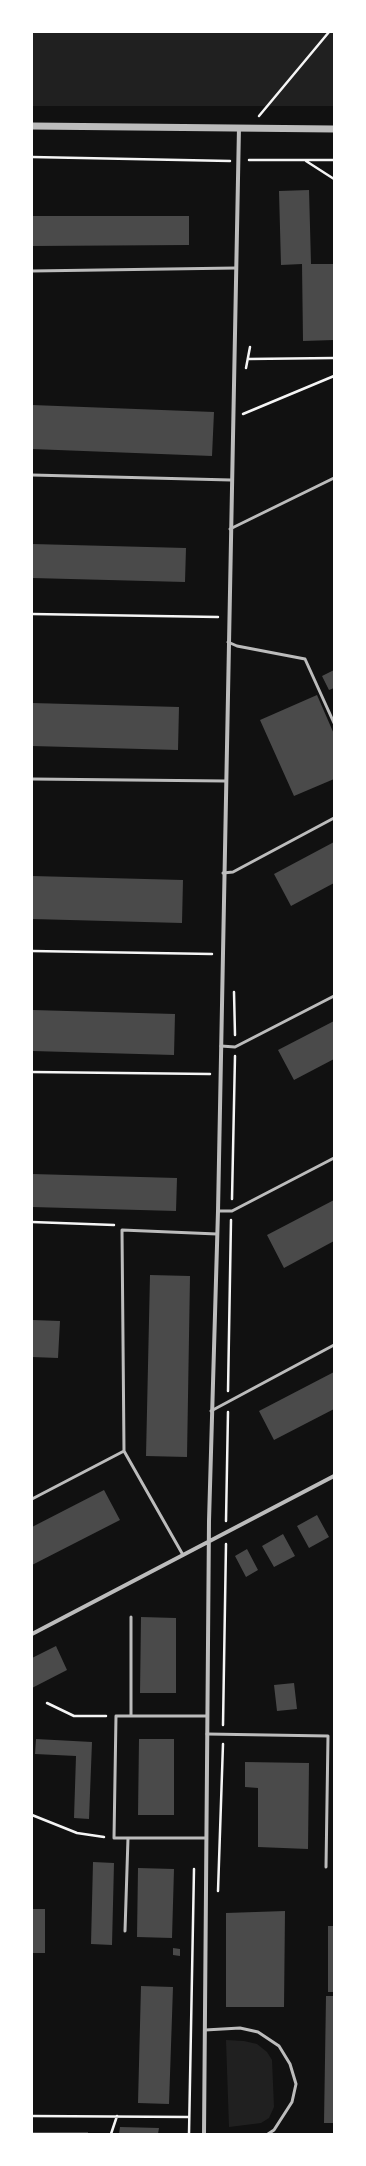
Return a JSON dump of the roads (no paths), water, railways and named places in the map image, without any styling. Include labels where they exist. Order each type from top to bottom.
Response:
[{"type":"street","points":[[32,126],[334,129]]},
{"type":"street","points":[[204,2134],[208,1540],[211,1411],[218,1234],[223,873],[239,127]]},
{"type":"street","points":[[32,1634],[183,1555],[208,1540],[334,1476]]},
{"type":"lane","points":[[32,271],[236,268]]},
{"type":"lane","points":[[32,475],[231,480]]},
{"type":"lane","points":[[230,529],[334,478]]},
{"type":"lane","points":[[228,642],[237,646],[305,659],[334,723]]},
{"type":"lane","points":[[32,779],[225,781]]},
{"type":"lane","points":[[223,873],[233,872],[334,818]]},
{"type":"lane","points":[[221,1046],[235,1047],[334,996]]},
{"type":"lane","points":[[218,1211],[232,1211],[334,1158]]},
{"type":"lane","points":[[183,1555],[124,1451],[122,1230],[218,1234]]},
{"type":"lane","points":[[211,1411],[334,1345]]},
{"type":"lane","points":[[32,1499],[124,1451]]},
{"type":"lane","points":[[130,1617],[130,1716]]},
{"type":"lane","points":[[206,1838],[114,1838],[116,1716],[207,1716]]},
{"type":"lane","points":[[207,1734],[328,1736],[326,1867]]},
{"type":"lane","points":[[125,1931],[128,1838]]},
{"type":"lane","points":[[205,2030],[240,2028],[258,2032],[279,2046],[290,2064],[296,2084],[292,2102],[274,2130],[268,2134]]}]
